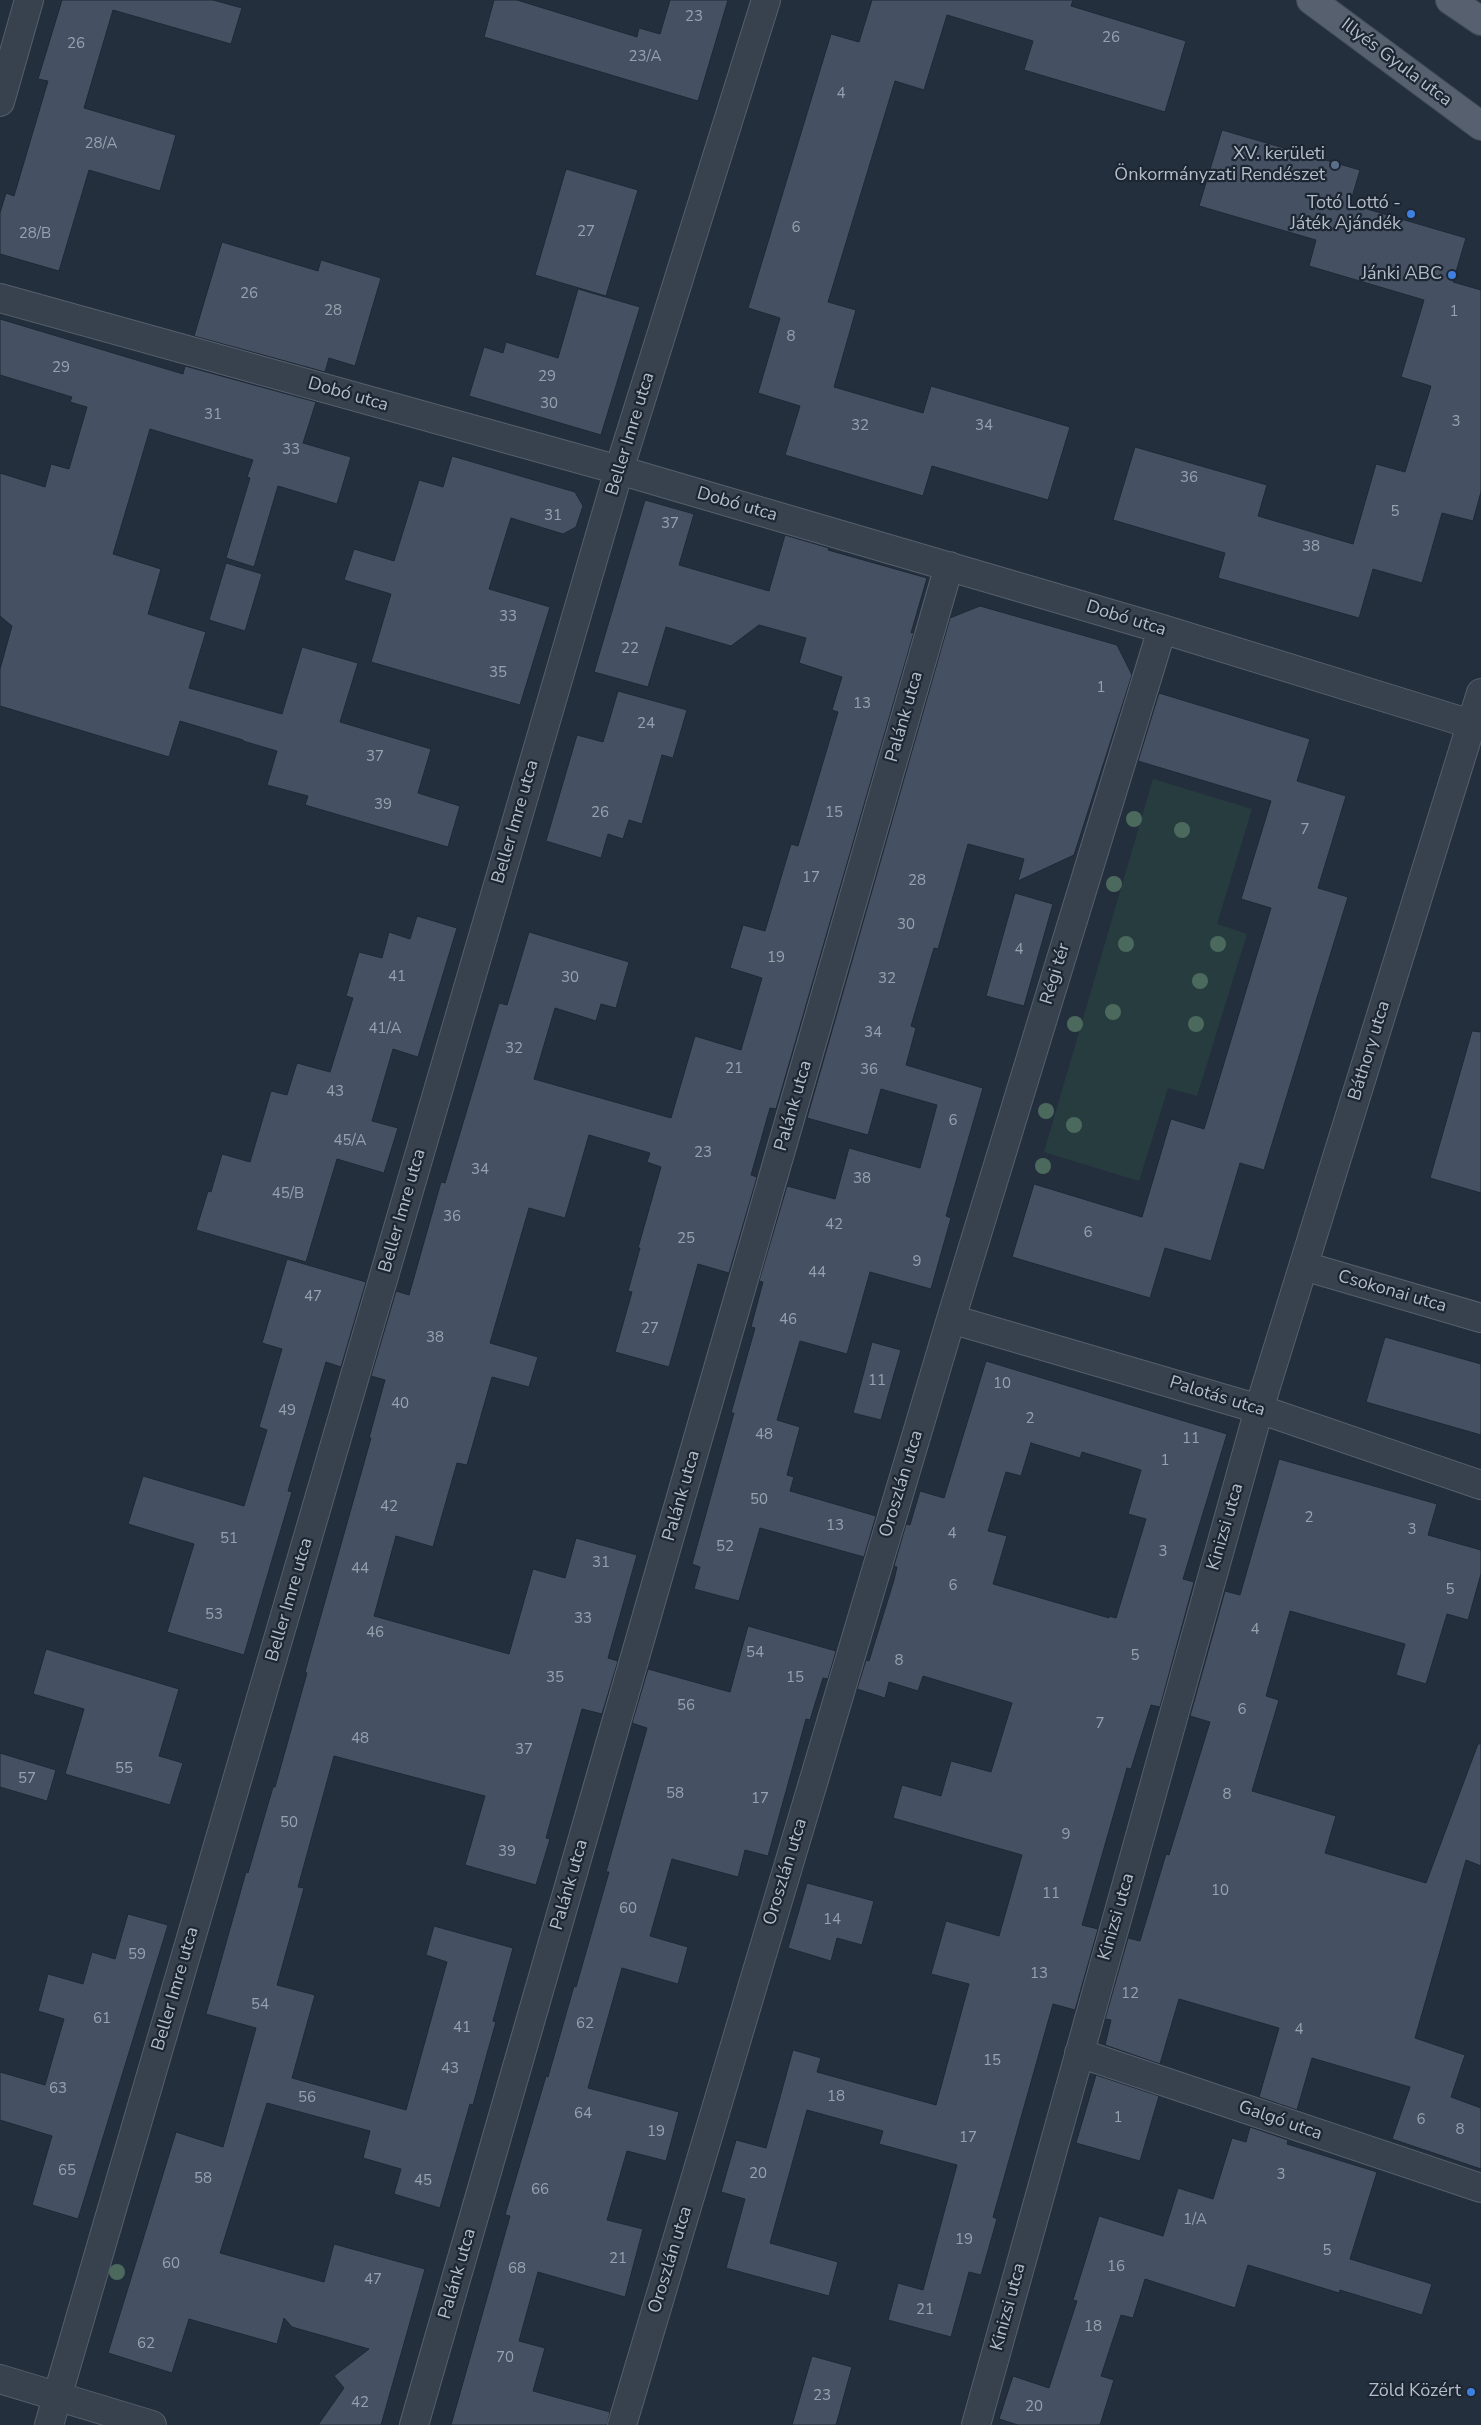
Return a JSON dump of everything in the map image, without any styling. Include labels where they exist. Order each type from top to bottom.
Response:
[{"type":"main road","name":"Illyés Gyula utca","points":[[1311,0],[1481,126]]},
{"type":"main road","points":[[1450,0],[1481,21]]},
{"type":"street","points":[[0,102],[29,0]]},
{"type":"street","name":"Beller Imre utca","points":[[49,2425],[619,470],[766,0]]},
{"type":"street","name":"Dobó utca","points":[[0,298],[619,470],[1162,629],[1471,724]]},
{"type":"street","name":"Palánk utca","points":[[414,2425],[949,566]]},
{"type":"street","name":"Régi tér","points":[[951,1319],[1162,629]]},
{"type":"street","name":"Báthory utca","points":[[1259,1409],[1481,692]]},
{"type":"street","name":"Csokonai utca","points":[[1304,1266],[1481,1318]]},
{"type":"street","name":"Palotás utca","points":[[951,1319],[1259,1409],[1481,1485]]},
{"type":"street","name":"Oroszlán utca","points":[[622,2425],[951,1319]]},
{"type":"street","name":"Kinizsi utca","points":[[976,2425],[1259,1409]]},
{"type":"street","name":"Galgó utca","points":[[1079,2054],[1481,2188]]},
{"type":"street","points":[[0,2378],[152,2425]]},
{"type":"green space","points":[[1153,779],[1252,809],[1217,924],[1247,934],[1197,1096],[1168,1088],[1139,1181],[1044,1152]]},
{"type":"building","points":[[62,0],[213,0],[242,8],[231,44],[113,10],[84,108],[176,135],[160,191],[89,170],[59,271],[0,254],[0,213],[6,193],[14,196],[48,81],[38,79]]},
{"type":"building","points":[[494,0],[517,0],[637,37],[639,28],[660,34],[670,0],[728,0],[698,101],[484,37]]},
{"type":"building","points":[[872,0],[1073,0],[1071,6],[1186,41],[1165,112],[1024,70],[1033,41],[947,15],[924,90],[895,81],[828,302],[856,310],[834,387],[923,413],[931,386],[1070,427],[1048,500],[932,466],[923,496],[785,455],[800,406],[758,393],[780,318],[748,308],[831,34],[859,42]]},
{"type":"building","points":[[1222,130],[1360,170],[1350,204],[1466,238],[1453,282],[1481,290],[1481,492],[1473,521],[1442,513],[1422,583],[1373,569],[1359,618],[1218,578],[1225,553],[1113,520],[1135,447],[1267,485],[1258,516],[1353,544],[1376,464],[1405,472],[1431,386],[1401,377],[1424,300],[1309,266],[1316,240],[1199,206]]},
{"type":"building","points":[[566,169],[638,190],[606,296],[535,275]]},
{"type":"building","points":[[222,242],[318,271],[321,260],[381,278],[355,366],[329,358],[325,372],[194,336]]},
{"type":"building","points":[[578,289],[640,307],[601,435],[469,396],[484,347],[503,353],[506,342],[558,358]]},
{"type":"building","points":[[0,319],[183,374],[185,366],[316,402],[303,443],[351,457],[337,504],[278,486],[254,567],[226,558],[250,478],[247,477],[253,460],[150,429],[113,554],[161,569],[148,614],[206,632],[189,688],[282,714],[302,647],[358,663],[340,722],[431,749],[418,793],[460,806],[448,847],[305,805],[308,796],[267,785],[277,751],[243,740],[180,721],[169,757],[0,706],[0,669],[12,626],[0,616],[0,473],[45,487],[51,464],[69,469],[87,407],[70,402],[72,397],[0,375]]},
{"type":"building","points":[[452,456],[575,492],[583,506],[576,527],[563,534],[511,518],[489,589],[550,607],[520,705],[371,662],[391,594],[344,580],[354,549],[394,561],[419,480],[443,487]]},
{"type":"building","points":[[645,500],[694,514],[679,565],[769,591],[785,535],[829,548],[828,550],[927,578],[911,633],[914,632],[776,1109],[770,1108],[751,1175],[757,1177],[729,1273],[698,1264],[669,1367],[615,1352],[632,1292],[628,1291],[640,1248],[638,1248],[661,1167],[647,1162],[650,1153],[589,1135],[565,1218],[529,1208],[490,1343],[538,1357],[529,1387],[492,1377],[467,1465],[457,1463],[433,1547],[396,1536],[374,1616],[509,1654],[533,1569],[565,1578],[576,1538],[637,1555],[608,1658],[618,1661],[602,1714],[582,1709],[546,1838],[550,1839],[536,1885],[465,1865],[485,1796],[334,1756],[298,1887],[304,1888],[277,1985],[315,1995],[292,2078],[406,2110],[447,1962],[426,1955],[434,1926],[513,1948],[493,2021],[496,2022],[473,2105],[470,2104],[440,2208],[394,2194],[401,2169],[363,2158],[370,2131],[267,2103],[220,2253],[324,2282],[334,2244],[425,2269],[381,2425],[318,2425],[344,2388],[334,2376],[369,2349],[292,2327],[284,2318],[277,2344],[189,2319],[172,2373],[108,2353],[176,2132],[223,2147],[256,2028],[206,2014],[246,1872],[248,1873],[273,1787],[275,1787],[307,1673],[305,1672],[371,1438],[369,1438],[385,1380],[371,1376],[396,1291],[409,1295],[441,1182],[445,1183],[499,1003],[507,1005],[529,932],[629,962],[616,1008],[601,1004],[596,1021],[555,1008],[534,1079],[671,1118],[695,1036],[741,1050],[762,978],[730,968],[743,925],[765,931],[791,844],[798,846],[838,712],[832,710],[842,677],[799,663],[806,638],[759,625],[731,646],[666,627],[648,687],[594,672]]},
{"type":"building","points":[[226,563],[262,574],[245,631],[209,620]]},
{"type":"building","points":[[980,606],[1117,645],[1132,675],[1074,855],[1018,881],[1024,859],[968,844],[938,949],[934,948],[911,1026],[916,1028],[906,1065],[983,1088],[946,1216],[951,1218],[931,1289],[870,1272],[847,1354],[800,1341],[777,1420],[800,1427],[787,1475],[794,1477],[790,1491],[876,1516],[864,1557],[760,1528],[739,1601],[694,1589],[700,1567],[692,1564],[734,1413],[731,1413],[755,1328],[751,1327],[763,1282],[759,1281],[787,1186],[835,1199],[849,1148],[920,1168],[937,1105],[881,1089],[868,1135],[807,1118],[950,618]]},
{"type":"building","points":[[618,691],[687,710],[673,758],[662,755],[642,824],[629,820],[623,839],[608,834],[601,858],[546,841],[577,735],[603,742]]},
{"type":"building","points":[[1159,693],[1310,739],[1297,781],[1346,796],[1318,888],[1348,897],[1264,1170],[1240,1163],[1211,1261],[1165,1248],[1150,1298],[1012,1257],[1034,1184],[1142,1217],[1171,1119],[1204,1129],[1271,908],[1241,899],[1271,801],[1138,761]]},
{"type":"building","points":[[1015,893],[1053,904],[1024,1006],[986,996]]},
{"type":"building","points":[[417,916],[457,928],[418,1057],[393,1049],[372,1121],[398,1128],[384,1173],[337,1159],[306,1262],[196,1230],[208,1191],[211,1192],[222,1154],[250,1162],[271,1091],[287,1095],[297,1063],[330,1072],[353,998],[346,996],[359,952],[382,958],[389,932],[410,939]]},
{"type":"building","points":[[1472,1031],[1481,1032],[1481,1193],[1430,1178]]},
{"type":"building","points":[[287,1259],[366,1282],[341,1367],[326,1362],[288,1491],[292,1492],[244,1655],[167,1632],[194,1544],[128,1524],[143,1476],[244,1506],[267,1430],[259,1427],[282,1349],[262,1343]]},
{"type":"building","points":[[1385,1337],[1481,1364],[1481,1435],[1366,1402]]},
{"type":"building","points":[[872,1342],[901,1350],[881,1420],[853,1413]]},
{"type":"building","points":[[986,1361],[1227,1434],[1183,1579],[1194,1582],[1160,1707],[1151,1705],[1131,1769],[1127,1768],[1082,1925],[1098,1929],[1075,2010],[1053,2004],[993,2217],[997,2219],[981,2275],[969,2272],[951,2337],[888,2320],[898,2283],[923,2290],[957,2165],[879,2144],[883,2131],[807,2110],[770,2243],[838,2262],[829,2296],[726,2268],[745,2199],[721,2192],[736,2140],[766,2148],[793,2050],[821,2058],[817,2072],[936,2105],[969,1984],[931,1974],[946,1921],[999,1936],[1022,1855],[893,1818],[902,1785],[941,1796],[951,1761],[991,1772],[1012,1703],[923,1676],[918,1691],[889,1682],[885,1698],[857,1689],[866,1660],[869,1661],[894,1580],[897,1567],[894,1566],[906,1524],[910,1525],[920,1491],[944,1498]],"holes":[[[1031,1443],[1080,1458],[1082,1452],[1141,1470],[1128,1514],[1146,1519],[1116,1618],[1109,1616],[1109,1618],[993,1584],[1007,1536],[988,1531],[1006,1472],[1021,1476]]]},
{"type":"building","points":[[1279,1459],[1437,1504],[1428,1535],[1481,1550],[1481,1574],[1468,1620],[1447,1614],[1426,1684],[1396,1675],[1405,1644],[1290,1611],[1266,1696],[1279,1700],[1252,1791],[1336,1816],[1325,1853],[1426,1883],[1478,1744],[1481,1744],[1481,1866],[1466,1860],[1415,2038],[1465,2055],[1451,2097],[1481,2108],[1481,2169],[1392,2139],[1410,2087],[1312,2058],[1297,2110],[1259,2097],[1279,2028],[1179,1999],[1160,2064],[1105,2045],[1111,2020],[1105,2019],[1128,1938],[1140,1941],[1166,1854],[1169,1855],[1210,1722],[1190,1716],[1225,1591],[1240,1595]]},
{"type":"building","points":[[748,1626],[836,1651],[828,1679],[823,1678],[810,1720],[806,1719],[768,1856],[745,1850],[738,1877],[672,1859],[650,1936],[688,1947],[678,1984],[622,1968],[588,2088],[679,2112],[666,2161],[627,2151],[607,2220],[643,2229],[625,2297],[538,2272],[519,2341],[545,2348],[533,2391],[610,2412],[607,2425],[451,2425],[510,2216],[505,2215],[574,1986],[576,1987],[647,1728],[632,1723],[648,1669],[730,1692]]},
{"type":"building","points":[[46,1649],[179,1689],[159,1756],[183,1763],[170,1805],[65,1774],[84,1709],[33,1694]]},
{"type":"building","points":[[0,1753],[56,1770],[47,1801],[0,1787]]},
{"type":"building","points":[[807,1883],[874,1901],[862,1945],[837,1938],[831,1961],[788,1948]]},
{"type":"building","points":[[128,1914],[168,1925],[78,2219],[32,2205],[52,2136],[0,2120],[0,2072],[45,2085],[64,2019],[38,2011],[48,1974],[83,1984],[92,1952],[115,1959]]},
{"type":"building","points":[[1096,2075],[1159,2096],[1140,2161],[1076,2143]]},
{"type":"building","points":[[1250,2127],[1288,2140],[1287,2144],[1377,2172],[1350,2259],[1432,2284],[1422,2315],[1340,2290],[1339,2293],[1248,2265],[1235,2308],[1145,2279],[1133,2318],[1121,2315],[1101,2376],[1114,2380],[1100,2425],[1018,2425],[999,2419],[1013,2376],[1049,2388],[1077,2301],[1073,2300],[1099,2216],[1163,2236],[1178,2188],[1213,2199],[1232,2138],[1246,2142]]},
{"type":"building","points":[[812,2356],[852,2367],[836,2425],[792,2425]]},
{"type":"place","name":"XV. kerületi Önkormányzati Rendészet","points":[[1335,165]]},
{"type":"place","name":"Totó Lottó - Játék Ajándék","points":[[1411,214]]},
{"type":"place","name":"Jánki ABC","points":[[1452,275]]},
{"type":"place","name":"Zöld Közért","points":[[1471,2392]]}]
